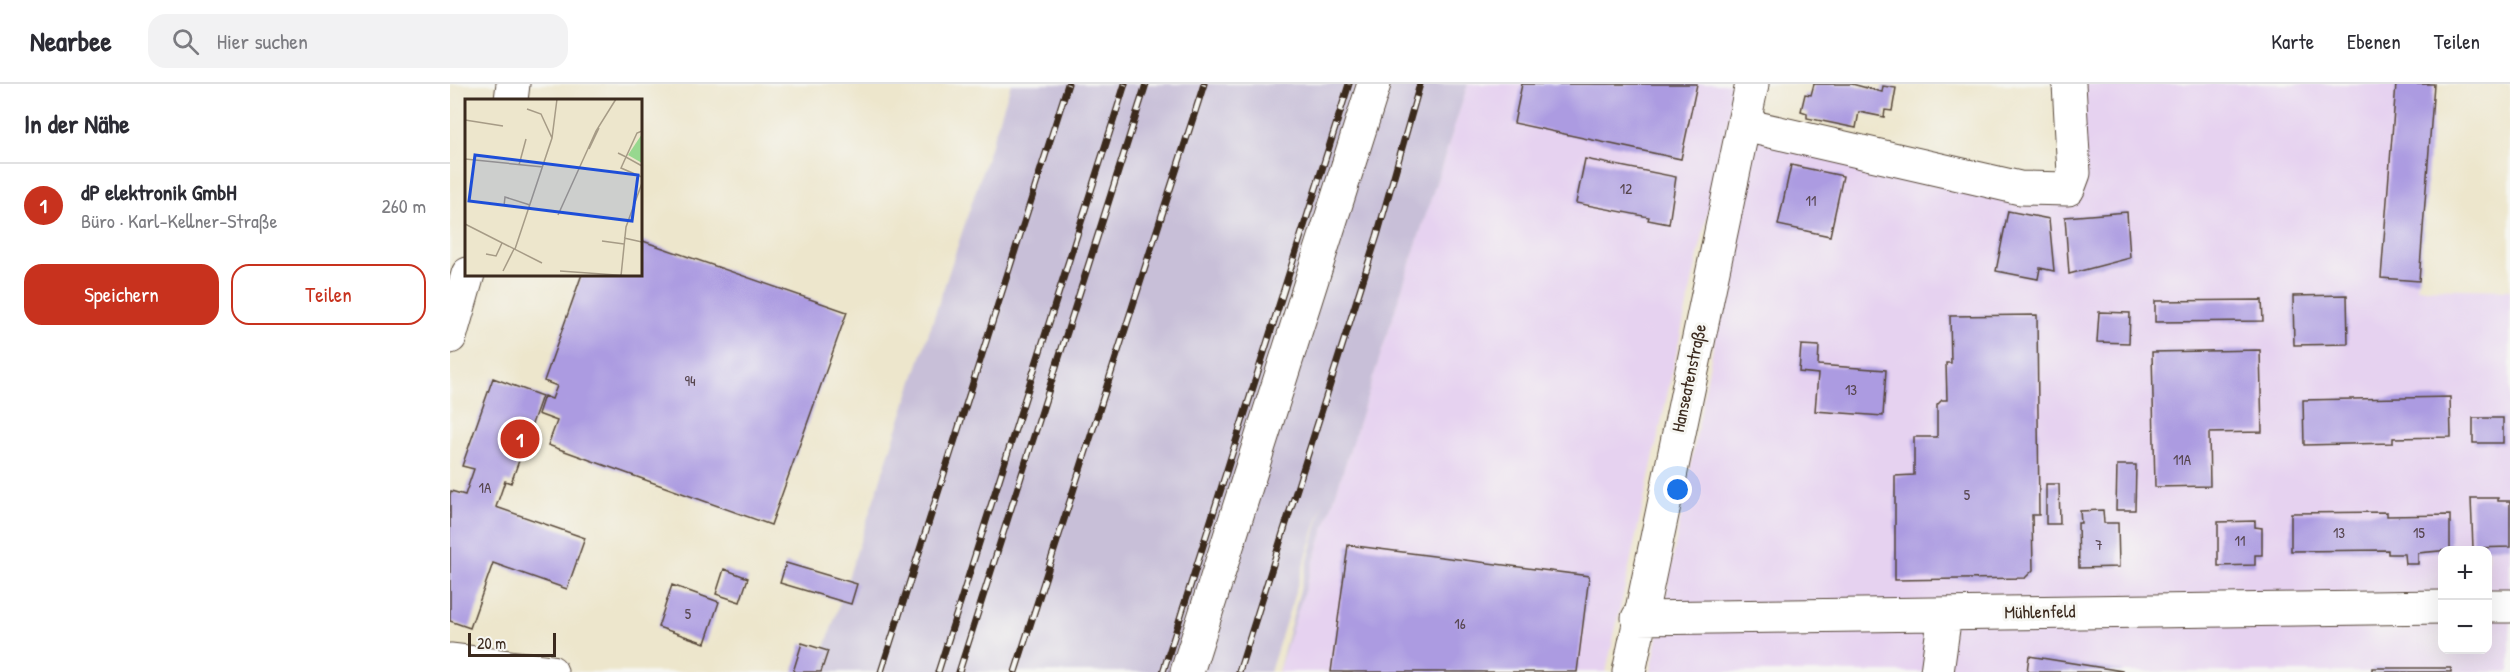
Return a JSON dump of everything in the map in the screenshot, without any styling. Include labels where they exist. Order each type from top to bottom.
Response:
[{"type":"street","points":[[510,99],[513,84]]},
{"type":"street","points":[[1187,672],[1374,84]]},
{"type":"street","name":"Hanseatenstraße","points":[[1629,672],[1638,618],[1752,84]]},
{"type":"street","points":[[1743,125],[2020,188],[2068,189],[2074,173],[2068,84]]},
{"type":"street","points":[[451,332],[467,276]]},
{"type":"street","points":[[2492,606],[2510,606]]},
{"type":"street","name":"Mühlenfeld","points":[[1638,618],[2438,607]]},
{"type":"street","points":[[1937,672],[1945,614]]},
{"type":"street","points":[[450,660],[551,672]]},
{"type":"shaded area","points":[[1011,84],[1468,84],[1278,672],[1324,500],[1270,672],[817,672]]},
{"type":"shaded area","points":[[1468,84],[1736,84],[1606,672],[1278,672]]},
{"type":"shaded area","points":[[2059,84],[2436,84],[2417,288],[2510,290],[2510,672],[1651,672],[1755,128],[2063,188]]},
{"type":"building","points":[[1522,84],[1697,84],[1681,159],[1514,123]]},
{"type":"building","points":[[1814,84],[1852,84],[1882,92],[1883,86],[1896,88],[1892,111],[1885,110],[1884,117],[1859,112],[1856,128],[1807,118],[1807,113],[1801,111],[1805,94],[1811,95]]},
{"type":"building","points":[[2396,84],[2434,84],[2419,281],[2381,278]]},
{"type":"building","points":[[1585,159],[1676,177],[1669,224],[1648,220],[1649,217],[1576,203]]},
{"type":"building","points":[[1791,165],[1843,176],[1830,236],[1778,225]]},
{"type":"building","points":[[2008,211],[2049,219],[2054,271],[2040,268],[2038,279],[1996,271]]},
{"type":"building","points":[[2127,212],[2130,258],[2069,274],[2065,217]]},
{"type":"building","points":[[642,241],[847,312],[771,525],[548,445],[557,421],[538,414],[544,396],[552,399],[557,386],[544,381],[581,276],[642,276]]},
{"type":"building","points":[[2347,295],[2348,344],[2294,345],[2293,296]]},
{"type":"building","points":[[2262,300],[2263,321],[2155,322],[2155,301]]},
{"type":"building","points":[[2099,312],[2130,313],[2129,343],[2097,342]]},
{"type":"building","points":[[2037,315],[2039,515],[2032,515],[2033,570],[2025,578],[1895,580],[1895,476],[1914,475],[1914,437],[1937,437],[1937,405],[1942,400],[1947,400],[1946,363],[1951,363],[1950,316]]},
{"type":"building","points":[[1801,345],[1819,346],[1818,365],[1886,370],[1883,416],[1815,411],[1818,374],[1799,372]]},
{"type":"building","points":[[2260,350],[2262,432],[2209,433],[2210,486],[2155,487],[2152,352]]},
{"type":"building","points":[[493,378],[542,396],[511,483],[505,481],[496,507],[585,538],[567,589],[493,563],[470,628],[450,621],[450,495],[451,491],[465,495],[474,469],[462,466]]},
{"type":"building","points":[[2450,397],[2451,437],[2393,438],[2393,443],[2304,445],[2303,400]]},
{"type":"building","points":[[2473,418],[2503,418],[2503,443],[2473,443]]},
{"type":"building","points":[[2117,465],[2136,465],[2135,510],[2116,510]]},
{"type":"building","points":[[2046,484],[2059,484],[2060,524],[2046,524]]},
{"type":"building","points":[[2471,498],[2498,498],[2498,501],[2510,501],[2510,547],[2473,546]]},
{"type":"building","points":[[2103,510],[2104,523],[2118,523],[2119,567],[2079,568],[2080,511]]},
{"type":"building","points":[[2387,512],[2387,516],[2450,515],[2450,546],[2438,546],[2438,551],[2418,553],[2418,564],[2406,564],[2405,554],[2388,554],[2388,550],[2291,551],[2291,513]]},
{"type":"building","points":[[2255,521],[2255,527],[2262,528],[2262,555],[2255,555],[2255,565],[2218,566],[2218,522]]},
{"type":"building","points":[[1348,545],[1589,576],[1577,672],[1331,672]]},
{"type":"building","points":[[786,563],[857,584],[851,604],[780,583]]},
{"type":"building","points":[[724,569],[748,578],[740,602],[716,594]]},
{"type":"building","points":[[672,585],[719,602],[705,643],[658,627]]},
{"type":"building","points":[[802,643],[828,651],[821,672],[793,672]]},
{"type":"building","points":[[2029,656],[2122,671],[2122,672],[2027,672]]},
{"type":"building","points":[[2372,668],[2451,668],[2451,672],[2372,672]]},
{"type":"railway","points":[[881,672],[1068,84]]},
{"type":"railway","points":[[938,672],[1125,84]]},
{"type":"railway","points":[[959,672],[1146,84]]},
{"type":"railway","points":[[1015,672],[1204,84]]},
{"type":"railway","points":[[1163,672],[1349,84]]},
{"type":"railway","points":[[1239,672],[1377,236],[1420,84]]},
{"type":"place","name":"dP elektronik GmbH","points":[[520,439]]}]
